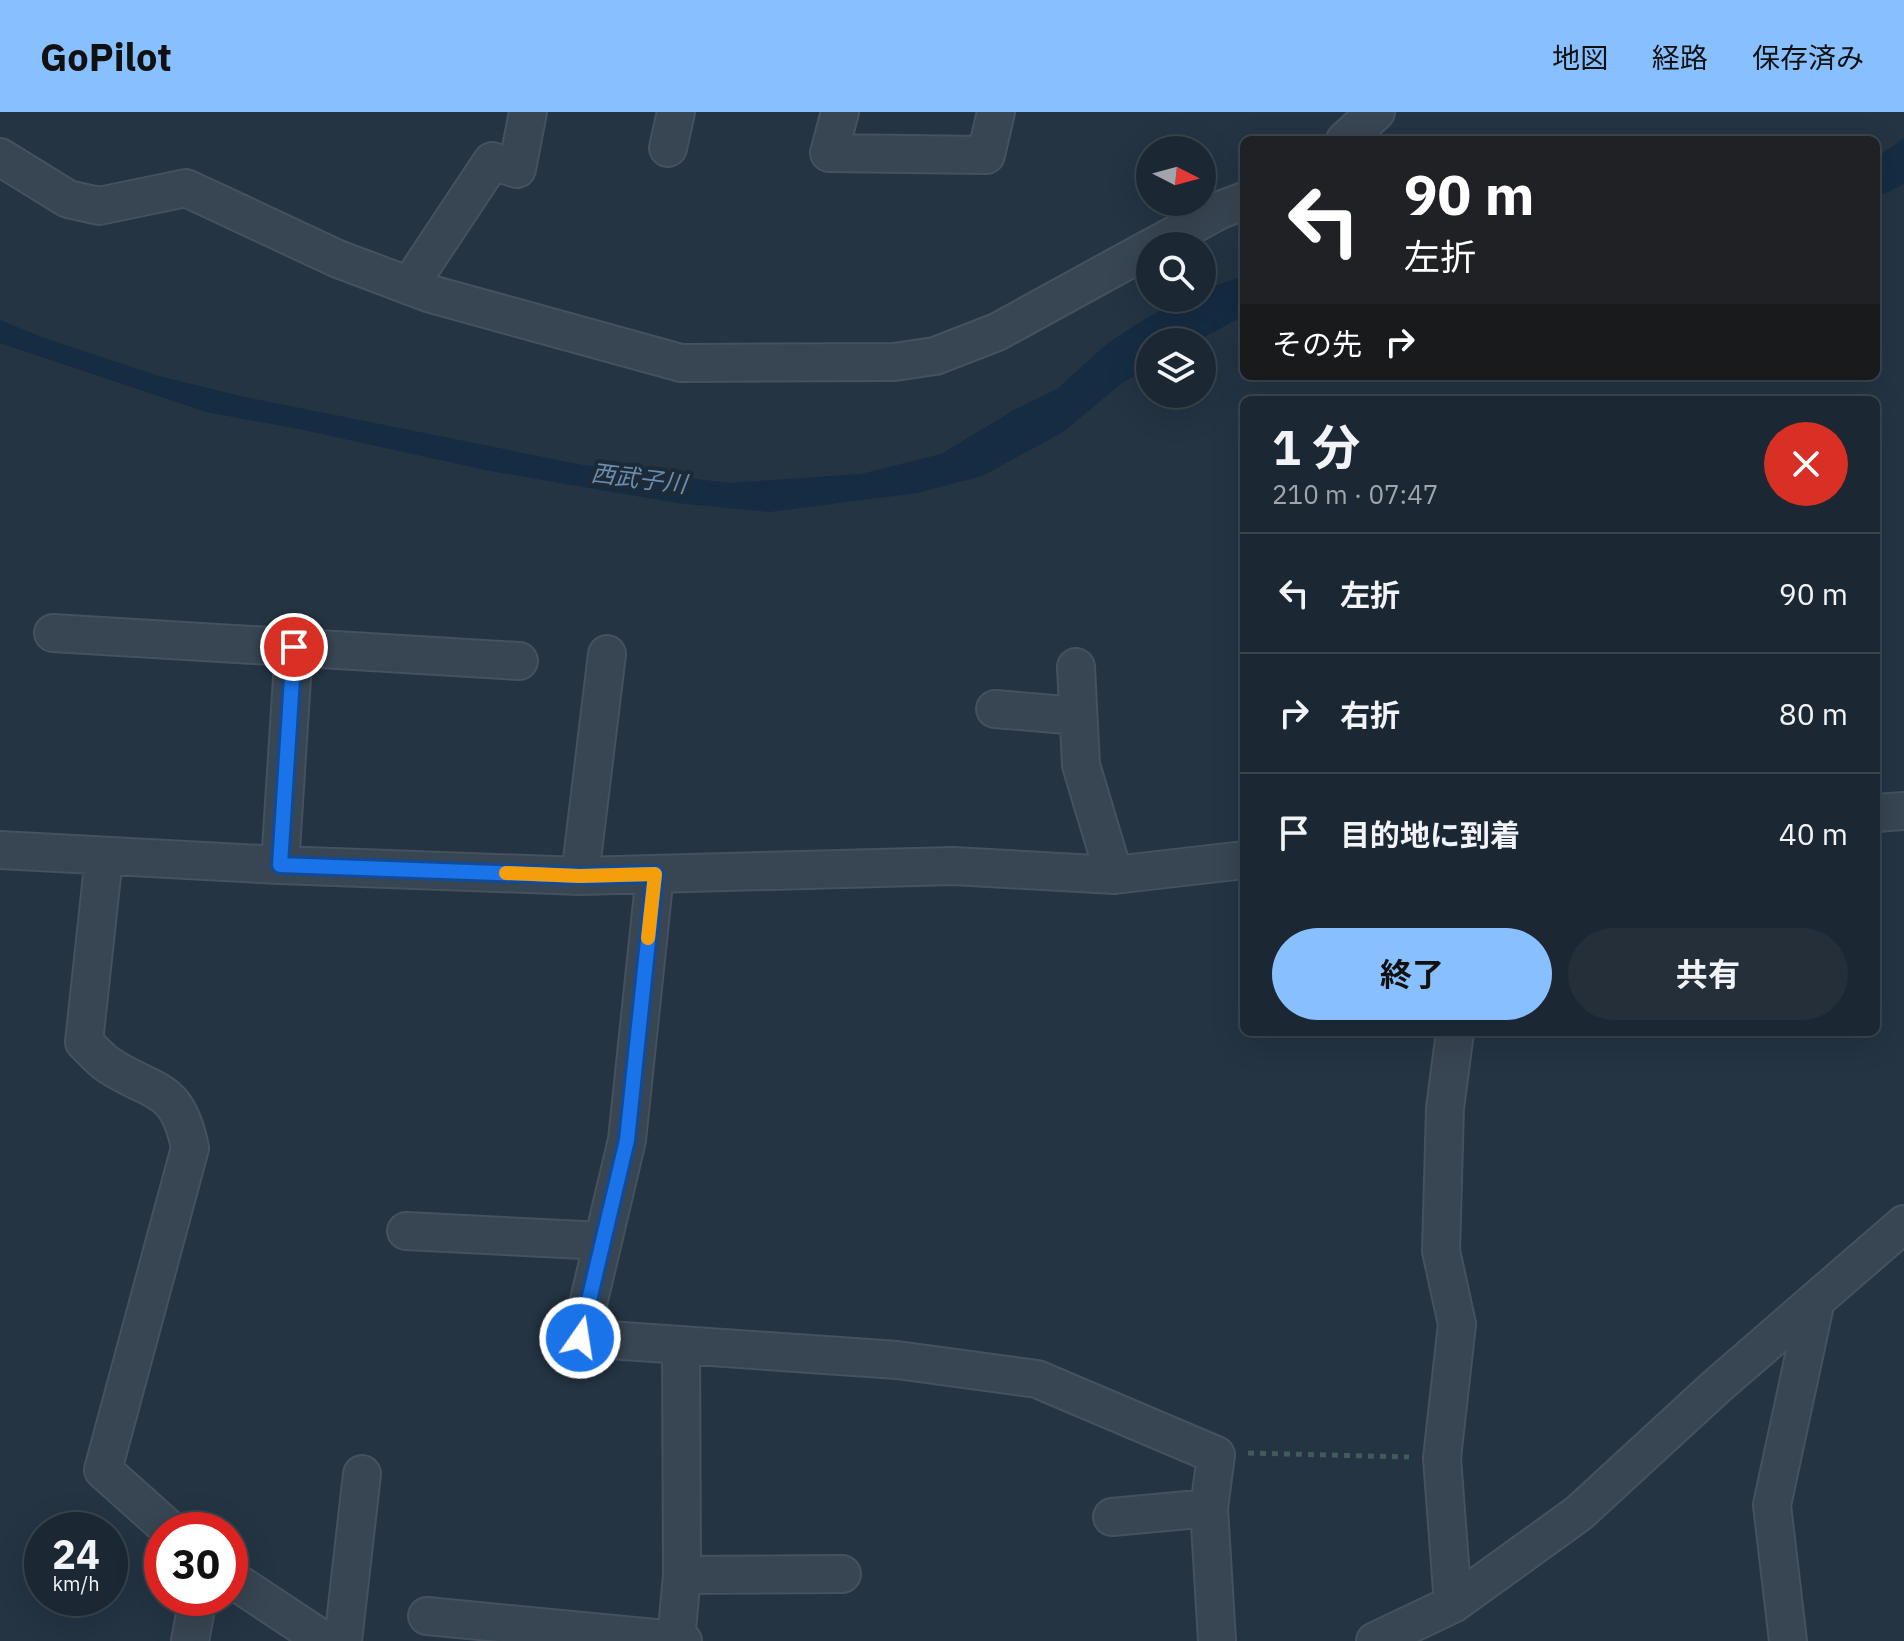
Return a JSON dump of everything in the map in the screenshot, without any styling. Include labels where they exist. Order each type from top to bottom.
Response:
[{"type":"street","points":[[409,286],[492,161],[517,169],[528,112]]},
{"type":"street","points":[[668,148],[676,112]]},
{"type":"street","points":[[840,112],[829,153],[986,155],[996,112]]},
{"type":"street","points":[[1349,136],[1376,112]]},
{"type":"street","points":[[0,157],[68,199],[99,206],[186,188],[338,259],[409,286],[681,363],[894,362],[935,356],[997,332],[1136,256]]},
{"type":"street","points":[[1180,232],[1240,202]]},
{"type":"street","points":[[53,633],[519,661]]},
{"type":"street","points":[[280,865],[294,647]]},
{"type":"street","points":[[580,876],[607,654]]},
{"type":"street","points":[[1076,667],[1081,765],[1114,875]]},
{"type":"street","points":[[995,709],[1078,716]]},
{"type":"street","points":[[1880,813],[1904,811]]},
{"type":"street","points":[[0,850],[280,865],[580,876],[953,866],[1114,875],[1240,860]]},
{"type":"street","points":[[104,857],[84,1042],[107,1063],[167,1094],[185,1121],[190,1148],[103,1470],[150,1512]]},
{"type":"street","points":[[655,874],[627,1140],[580,1338],[897,1360],[1037,1379],[1216,1455],[1209,1508],[1217,1641]]},
{"type":"street","points":[[1453,1604],[1442,1458],[1457,1324],[1441,1251],[1445,1108],[1454,1036]]},
{"type":"street","points":[[1375,1641],[1453,1604],[1579,1513],[1904,1224]]},
{"type":"street","points":[[406,1231],[603,1241]]},
{"type":"street","points":[[1788,1641],[1772,1505],[1816,1300]]},
{"type":"street","points":[[427,1616],[680,1640],[681,1345]]},
{"type":"street","points":[[343,1641],[362,1474]]},
{"type":"street","points":[[1112,1517],[1209,1508]]},
{"type":"street","points":[[682,1575],[842,1574]]},
{"type":"street","points":[[248,1590],[325,1641]]},
{"type":"street","points":[[190,1641],[195,1616]]},
{"type":"path","points":[[1216,1455],[1270,1451],[1442,1458]]},
{"type":"water","points":[[1904,138],[1904,184],[1880,196],[1880,155]]},
{"type":"water","name":"西武子川","points":[[1240,277],[1240,318],[1216,331],[1216,328],[1136,328],[1136,375],[1063,432],[982,476],[917,493],[769,512],[677,503],[490,471],[206,412],[0,343],[0,320],[159,376],[240,396],[583,465],[729,483],[861,474],[941,454],[1014,410],[1057,389],[1109,342],[1158,312],[1216,312],[1216,285]]},
{"type":"slow traffic","points":[[506,873],[580,876],[655,874],[648,938]]},
{"type":"route","points":[[294,647],[280,865],[580,876],[655,874],[627,1140],[580,1338]]}]
